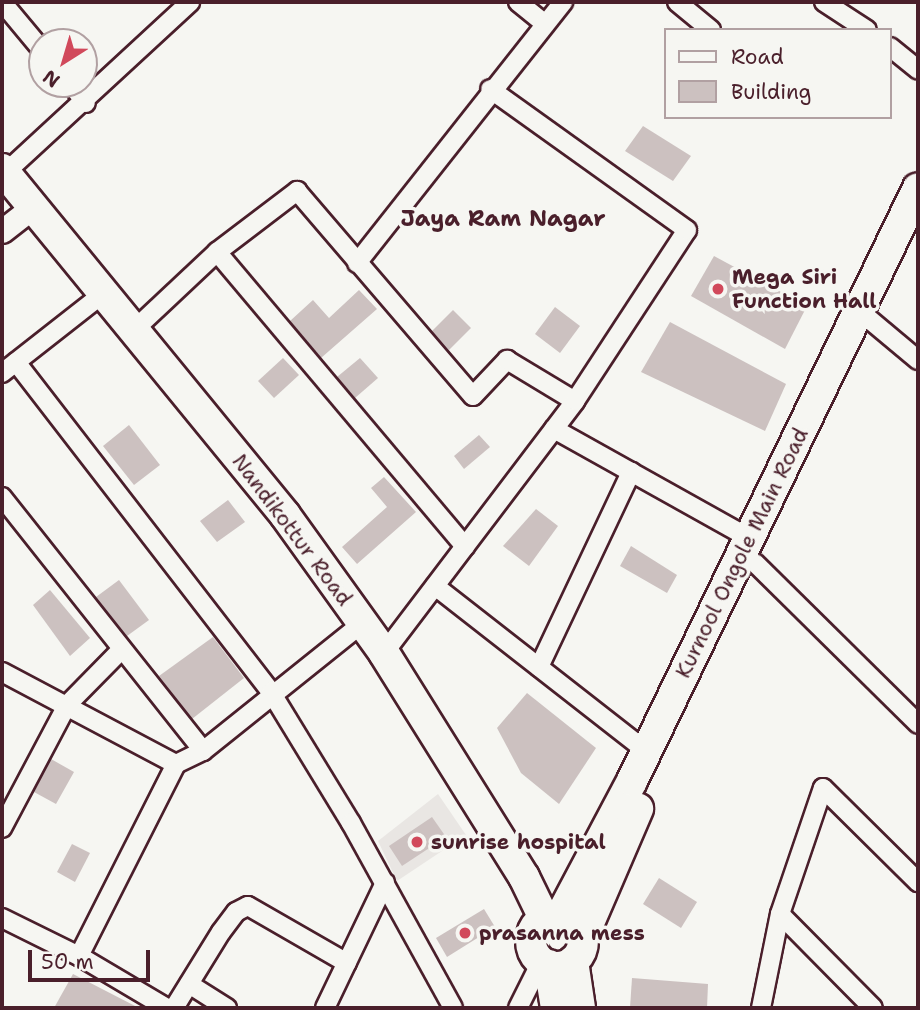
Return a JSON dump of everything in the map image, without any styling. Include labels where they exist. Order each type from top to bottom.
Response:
[{"type":"main road","name":"Nandikottur Road","points":[[4,171],[285,515],[384,653],[524,877],[553,917],[576,923],[561,957]]},
{"type":"main road","name":"Kurnool Ongole Main Road","points":[[918,188],[752,551],[653,775],[561,957],[531,939],[553,917],[646,751],[752,551],[918,217]]},
{"type":"main road","points":[[556,1008],[561,957]]},
{"type":"main road","points":[[561,957],[580,1008]]},
{"type":"street","points":[[2,2],[28,33]]},
{"type":"street","points":[[4,171],[86,103],[190,2]]},
{"type":"street","points":[[518,2],[544,23]]},
{"type":"street","points":[[357,263],[489,89],[563,2]]},
{"type":"street","points":[[677,2],[709,28]]},
{"type":"street","points":[[824,2],[864,28]]},
{"type":"street","points":[[892,49],[918,70]]},
{"type":"street","points":[[384,653],[575,401],[687,230],[489,89]]},
{"type":"street","points":[[82,98],[86,103]]},
{"type":"street","points":[[134,330],[217,252],[297,191],[473,396],[508,360],[575,401]]},
{"type":"street","points":[[2,231],[34,206]]},
{"type":"street","points":[[217,252],[465,547]]},
{"type":"street","points":[[104,293],[9,367],[271,692],[385,883],[445,1004]]},
{"type":"street","points":[[869,319],[918,360]]},
{"type":"street","points":[[554,429],[631,472],[752,551],[918,724]]},
{"type":"street","points":[[539,667],[631,472]]},
{"type":"street","points":[[3,502],[203,751]]},
{"type":"street","points":[[435,586],[646,751]]},
{"type":"street","points":[[79,956],[176,764],[203,751],[271,692],[363,623]]},
{"type":"street","points":[[2,828],[8,801],[68,705],[122,649]]},
{"type":"street","points":[[2,672],[176,764]]},
{"type":"street","points":[[761,1008],[780,914],[822,788],[918,882]]},
{"type":"street","points":[[325,1008],[385,883]]},
{"type":"street","points":[[174,1008],[229,922],[248,906],[347,963]]},
{"type":"street","points":[[780,914],[873,1008]]},
{"type":"street","points":[[2,918],[79,956],[167,1008]]},
{"type":"street","points":[[518,1008],[561,957]]},
{"type":"street","points":[[190,984],[227,1008]]},
{"type":"shaded area","points":[[438,794],[466,835],[397,881],[378,841]]},
{"type":"building","points":[[643,126],[691,156],[673,181],[625,151]]},
{"type":"building","points":[[714,256],[807,306],[785,349],[691,296]]},
{"type":"building","points":[[359,290],[377,309],[321,358],[290,321],[313,300],[329,318]]},
{"type":"building","points":[[555,307],[580,326],[560,353],[535,334]]},
{"type":"building","points":[[453,310],[471,328],[449,350],[432,331]]},
{"type":"building","points":[[670,322],[786,384],[765,431],[641,372]]},
{"type":"building","points":[[283,358],[299,375],[274,398],[258,381]]},
{"type":"building","points":[[360,358],[378,378],[355,398],[337,377]]},
{"type":"building","points":[[129,425],[160,465],[134,485],[103,446]]},
{"type":"building","points":[[479,435],[490,447],[464,469],[454,456]]},
{"type":"building","points":[[384,477],[416,512],[357,564],[342,547],[387,507],[371,488]]},
{"type":"building","points":[[228,500],[245,522],[217,542],[200,521]]},
{"type":"building","points":[[536,509],[558,526],[529,566],[503,546]]},
{"type":"building","points":[[631,546],[677,575],[667,593],[620,566]]},
{"type":"building","points":[[119,580],[149,620],[127,636],[96,597]]},
{"type":"building","points":[[50,590],[90,638],[70,656],[33,605]]},
{"type":"building","points":[[213,637],[244,678],[192,719],[159,676]]},
{"type":"building","points":[[527,693],[596,748],[559,804],[521,773],[497,728]]},
{"type":"building","points":[[51,759],[74,772],[56,804],[34,792]]},
{"type":"building","name":"sunrise hospital","points":[[432,817],[446,837],[402,866],[389,846]]},
{"type":"building","points":[[72,844],[90,853],[75,882],[57,872]]},
{"type":"building","points":[[659,878],[697,902],[681,928],[643,904]]},
{"type":"building","name":"prasanna mess","points":[[484,909],[495,927],[447,957],[436,938]]},
{"type":"building","points":[[73,974],[139,1008],[54,1008]]},
{"type":"building","points":[[632,978],[708,984],[707,1008],[630,1008]]},
{"type":"place","name":"Mega Siri Function Hall","points":[[718,289]]},
{"type":"place","name":"sunrise hospital","points":[[417,842]]},
{"type":"place","name":"prasanna mess","points":[[465,933]]},
{"type":"district","name":"Jaya Ram Nagar","points":[[503,218]]}]
